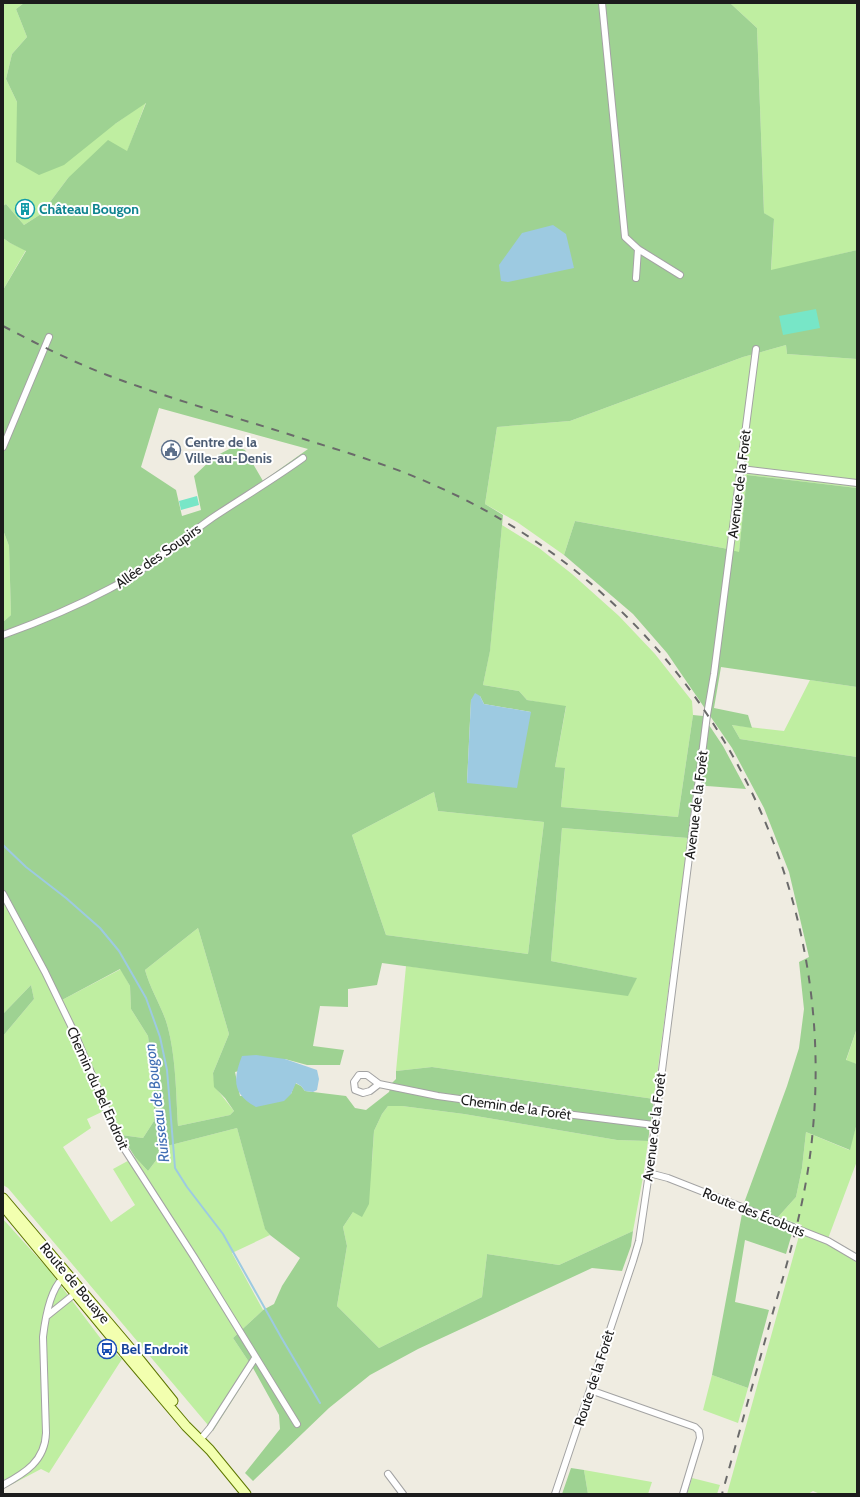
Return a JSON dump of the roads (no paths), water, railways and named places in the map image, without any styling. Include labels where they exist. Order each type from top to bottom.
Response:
[{"type":"main road","name":"Route de Bouaye","points":[[3,1198],[77,1290],[141,1361],[246,1494]]},
{"type":"main road","name":"Route de Bouaye","points":[[3,1206],[62,1279],[77,1290]]},
{"type":"street","points":[[602,3],[625,237],[638,249],[680,275]]},
{"type":"street","points":[[636,278],[638,249]]},
{"type":"street","points":[[3,447],[49,337]]},
{"type":"street","name":"Avenue de la Forêt","points":[[633,1261],[638,1241],[649,1173],[654,1125],[756,349]]},
{"type":"street","name":"Allée des Soupirs","points":[[3,635],[40,622],[110,589],[154,560],[212,518],[279,476],[303,458]]},
{"type":"street","points":[[741,469],[857,483]]},
{"type":"street","name":"Chemin du Bel Endroit","points":[[3,894],[45,972],[75,1034],[120,1142],[194,1257],[297,1424]]},
{"type":"street","name":"Chemin de la Forêt","points":[[379,1084],[438,1096],[654,1125]]},
{"type":"street","name":"Route des Écobuts","points":[[649,1173],[668,1178],[828,1241],[857,1258]]},
{"type":"street","name":"Route de la Forêt","points":[[555,1494],[633,1261]]},
{"type":"street","points":[[3,1485],[20,1476],[34,1464],[41,1456],[44,1447],[46,1434],[43,1337],[44,1326],[57,1284],[62,1279]]},
{"type":"street","points":[[47,1316],[77,1290]]},
{"type":"street","points":[[203,1441],[255,1358]]},
{"type":"street","points":[[590,1390],[695,1427],[699,1431],[700,1438],[683,1494]]},
{"type":"street","points":[[388,1474],[403,1494]]},
{"type":"water","points":[[553,225],[566,234],[574,268],[508,282],[501,281],[499,265],[522,233]]},
{"type":"water","points":[[475,693],[480,696],[484,704],[531,712],[517,788],[467,783],[471,700]]},
{"type":"water","points":[[256,1055],[285,1059],[317,1070],[319,1079],[317,1090],[313,1092],[305,1091],[296,1083],[291,1094],[284,1101],[256,1107],[242,1097],[236,1079],[242,1056]]},
{"type":"waterway","name":"Ruisseau de Bougon","points":[[3,845],[26,867],[66,898],[100,928],[119,951],[146,998],[160,1037],[167,1070],[175,1168],[187,1187],[223,1234],[320,1403]]},
{"type":"railway","points":[[3,326],[67,358],[132,384],[404,472],[434,485],[523,533],[602,593],[670,665],[727,745],[770,834],[799,928],[814,1027],[813,1128],[811,1151],[803,1198],[786,1266],[722,1494]]},
{"type":"place","name":"Château Bougon","points":[[25,209]]},
{"type":"place","name":"Centre de la Ville-au-Denis","points":[[171,450]]},
{"type":"place","name":"Bel Endroit","points":[[107,1349]]}]
